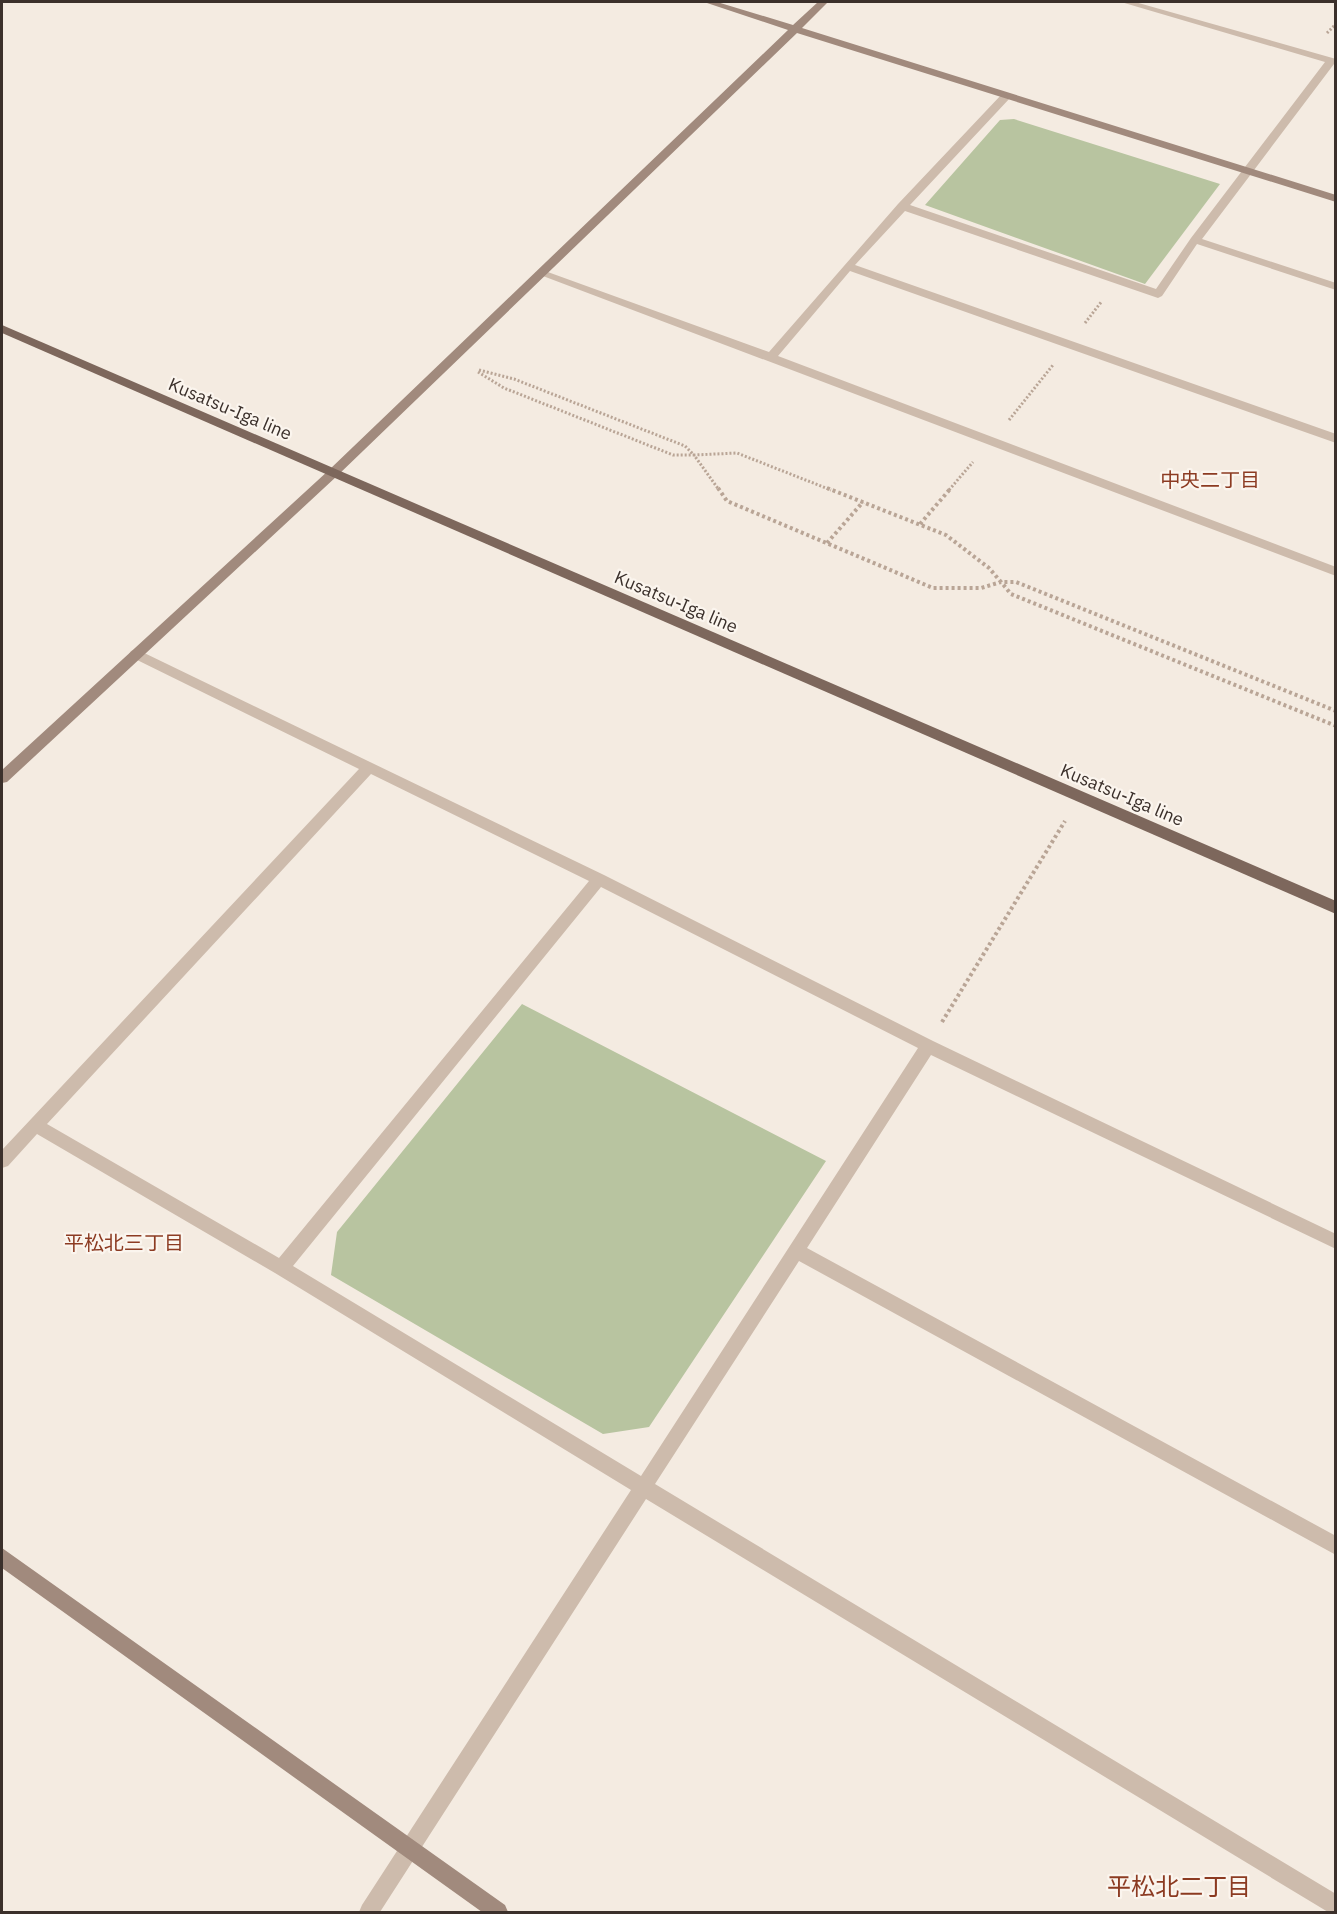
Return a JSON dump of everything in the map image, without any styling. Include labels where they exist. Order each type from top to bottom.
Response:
[{"type":"main road","name":"Kusatsu-Iga line","points":[[2,329],[1335,908]]},
{"type":"street","points":[[709,2],[1335,199]]},
{"type":"street","points":[[2,778],[333,473],[823,2]]},
{"type":"street","points":[[902,206],[1158,294],[1247,171],[1333,62],[1126,2]]},
{"type":"street","points":[[771,357],[902,206],[1006,96]]},
{"type":"street","points":[[1195,240],[1335,287]]},
{"type":"street","points":[[848,266],[1335,439]]},
{"type":"street","points":[[541,273],[771,357],[1335,572]]},
{"type":"street","points":[[136,654],[599,879],[928,1046],[1335,1242]]},
{"type":"street","points":[[2,1161],[369,767]]},
{"type":"street","points":[[281,1268],[599,879]]},
{"type":"street","points":[[369,1912],[928,1046]]},
{"type":"street","points":[[35,1125],[281,1268],[1335,1906]]},
{"type":"street","points":[[796,1251],[1335,1546]]},
{"type":"street","points":[[2,1557],[408,1850],[498,1912]]},
{"type":"path","points":[[1335,711],[1016,582],[1001,582],[981,588],[933,588],[727,501],[694,455],[685,446],[525,383],[473,368],[504,388],[673,455],[694,455],[737,453],[946,534],[989,568],[1001,582],[1011,594],[1335,726]]},
{"type":"path","points":[[920,524],[990,442]]},
{"type":"path","points":[[827,543],[863,502]]},
{"type":"path","points":[[928,1046],[1066,818]]},
{"type":"green space","points":[[1014,119],[1220,184],[1145,284],[925,205],[1000,120]]},
{"type":"green space","points":[[522,1004],[826,1161],[649,1427],[603,1434],[331,1275],[337,1232]]},
{"type":"district","name":"中央二丁目","points":[[1210,480]]},
{"type":"district","name":"平松北三丁目","points":[[124,1243]]},
{"type":"district","name":"平松北二丁目","points":[[1179,1887]]}]
